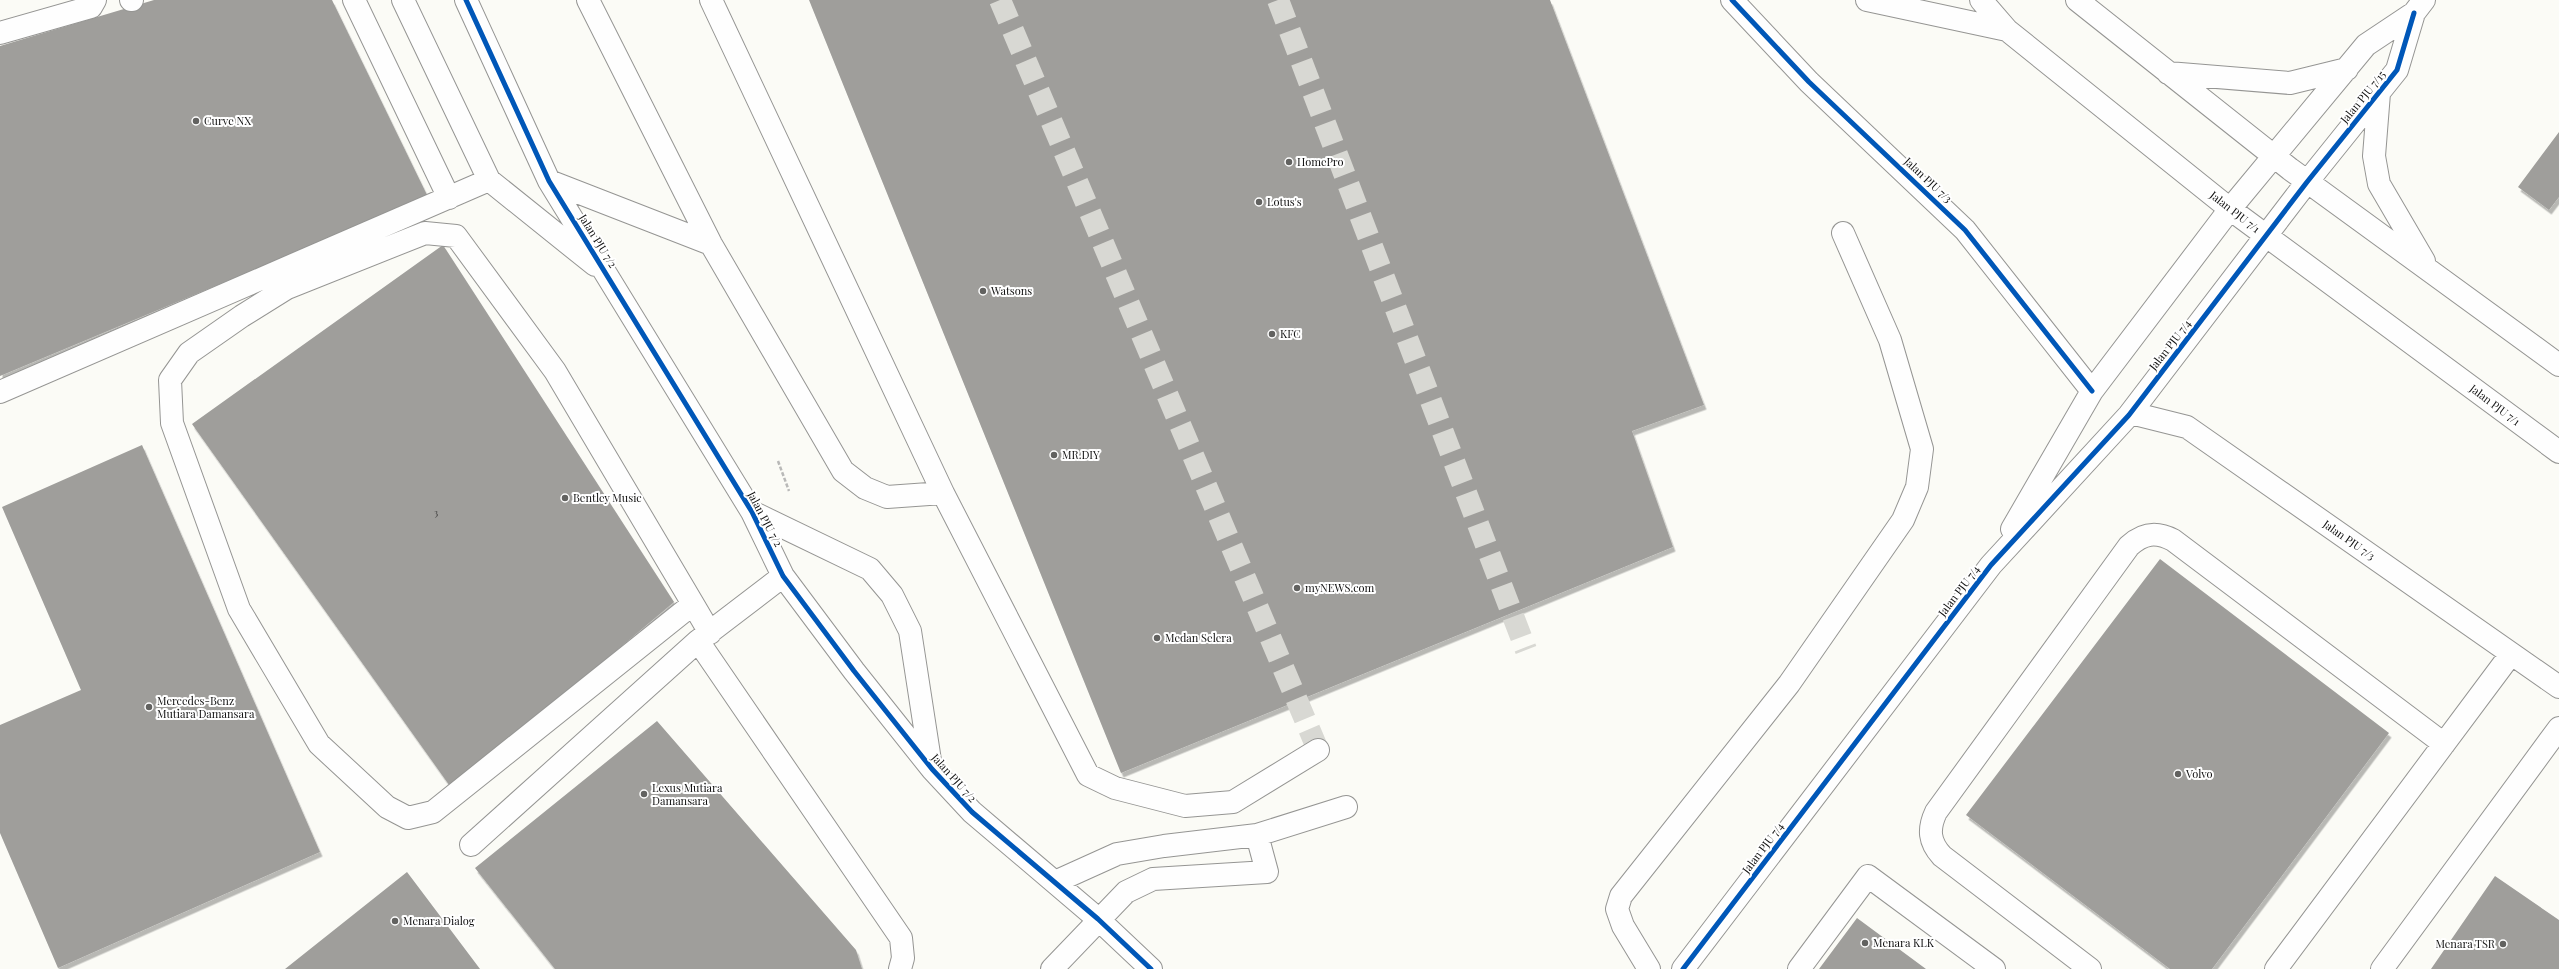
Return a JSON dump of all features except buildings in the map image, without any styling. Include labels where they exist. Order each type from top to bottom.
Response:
[{"type":"street","points":[[0,33],[90,7],[95,0]]},
{"type":"street","points":[[354,0],[449,198]]},
{"type":"street","name":"Jalan PJU 7/2","points":[[403,0],[489,180],[608,276]]},
{"type":"street","name":"Jalan PJU 7/2","points":[[466,0],[549,180],[752,512],[783,576],[854,671],[932,769],[972,812],[1098,918],[1151,969]]},
{"type":"street","points":[[588,0],[711,244],[843,472],[865,488],[887,497],[943,493]]},
{"type":"street","points":[[711,0],[943,493],[1088,775],[1115,788],[1185,806],[1233,802],[1318,750]]},
{"type":"street","name":"Jalan PJU 7/3","points":[[1732,0],[1809,82],[1965,230],[2092,391]]},
{"type":"street","points":[[1866,0],[2007,30]]},
{"type":"street","name":"Jalan PJU 7/1","points":[[1981,0],[2007,30],[2230,209],[2559,452]]},
{"type":"street","points":[[2077,0],[2307,182],[2428,268],[2559,365]]},
{"type":"street","name":"Jalan PJU 7/15","points":[[2230,209],[2366,46],[2419,7]]},
{"type":"street","name":"Jalan PJU 7/15","points":[[2266,237],[2307,182],[2397,70],[2419,7]]},
{"type":"street","points":[[2168,73],[2290,83],[2347,69]]},
{"type":"street","points":[[2379,93],[2374,156],[2379,184],[2428,268]]},
{"type":"street","points":[[0,392],[318,250],[449,198],[489,180]]},
{"type":"street","points":[[549,180],[711,244]]},
{"type":"street","name":"Jalan PJU 7/4","points":[[1991,565],[2092,391],[2230,209]]},
{"type":"street","points":[[693,604],[433,812],[408,818],[388,807],[319,744],[239,609],[172,423],[170,380],[189,353],[287,288],[425,233],[456,236],[555,372],[693,604],[704,637],[901,938],[903,958],[900,969]]},
{"type":"street","points":[[1649,969],[1623,926],[1618,909],[1621,896],[1789,684],[1903,520],[1918,487],[1922,449],[1890,340],[1844,233]]},
{"type":"street","name":"Jalan PJU 7/4","points":[[1683,969],[1991,565],[2131,413],[2266,237]]},
{"type":"street","name":"Jalan PJU 7/3","points":[[2131,413],[2188,427],[2559,687]]},
{"type":"street","points":[[752,512],[870,569],[892,595],[910,631],[932,769]]},
{"type":"street","points":[[2090,969],[1942,856],[1934,847],[1930,835],[1931,823],[1936,812],[2129,546],[2138,538],[2150,534],[2163,534],[2174,540],[2444,744]]},
{"type":"street","points":[[471,845],[704,637],[783,576]]},
{"type":"street","points":[[2276,969],[2511,654]]},
{"type":"street","points":[[2382,969],[2559,728]]},
{"type":"street","points":[[1055,882],[1117,854],[1164,846],[1256,835],[1346,806]]},
{"type":"street","points":[[1052,969],[1098,918],[1126,892],[1153,879],[1267,872],[1256,835]]},
{"type":"street","points":[[1799,969],[1868,876],[1994,969]]},
{"type":"tunnel","points":[[1000,0],[1318,750]]},
{"type":"tunnel","points":[[1278,0],[1526,650]]},
{"type":"cycle path","points":[[466,0],[549,181],[752,512],[783,576],[854,671],[932,769],[972,812],[1098,919],[1151,969]]},
{"type":"cycle path","points":[[1732,0],[1809,82],[1965,230],[2092,391]]},
{"type":"cycle path","points":[[1683,969],[1991,565],[2129,415],[2307,182],[2397,70],[2414,13]]},
{"type":"place","name":"Curve NX","points":[[196,121]]},
{"type":"place","name":"HomePro","points":[[1289,162]]},
{"type":"place","name":"Lotus's","points":[[1259,202]]},
{"type":"place","name":"Watsons","points":[[983,291]]},
{"type":"place","name":"KFC","points":[[1272,334]]},
{"type":"place","name":"MR.DIY","points":[[1054,455]]},
{"type":"place","name":"Bentley Music","points":[[565,498]]},
{"type":"place","name":"myNEWS.com","points":[[1297,588]]},
{"type":"place","name":"Medan Selera","points":[[1157,638]]},
{"type":"place","name":"Mercedes-Benz Mutiara Damansara","points":[[149,707]]},
{"type":"place","name":"Volvo","points":[[2178,774]]},
{"type":"place","name":"Lexus Mutiara Damansara","points":[[644,794]]},
{"type":"place","name":"Menara Dialog","points":[[395,921]]},
{"type":"place","name":"Menara KLK","points":[[1865,943]]},
{"type":"place","name":"Menara TSR","points":[[2503,944]]}]
